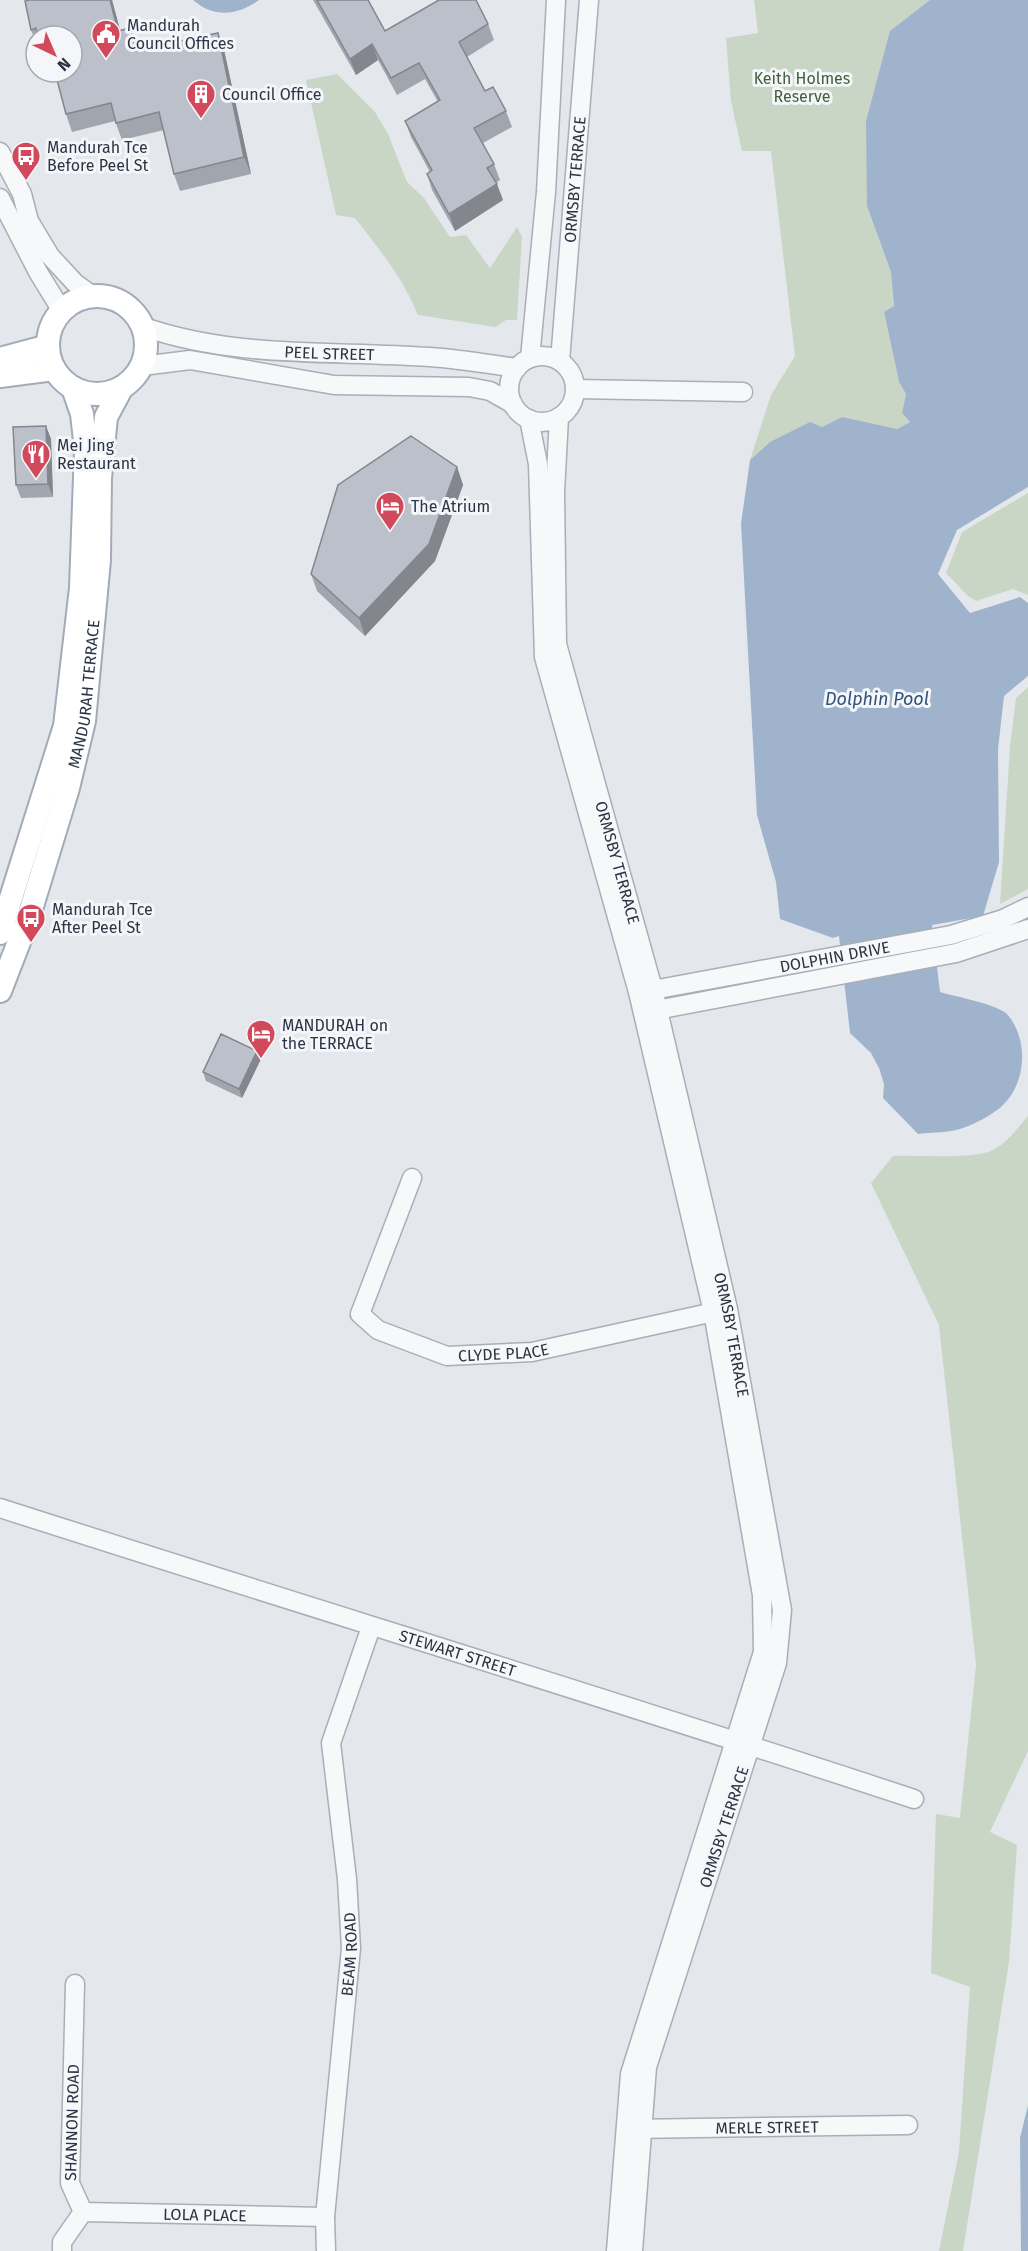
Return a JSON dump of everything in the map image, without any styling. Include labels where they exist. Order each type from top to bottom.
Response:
[{"type":"main road","points":[[93,296],[118,300],[129,307],[144,327],[146,353],[142,366],[133,379],[121,389],[97,394],[73,388],[54,369],[48,346],[49,333],[62,311],[71,303],[93,296]]},
{"type":"main road","points":[[0,359],[48,346]]},
{"type":"main road","points":[[0,376],[54,369]]},
{"type":"main road","name":"MANDURAH TERRACE","points":[[0,933],[65,726],[81,588],[86,449],[82,414],[73,388]]},
{"type":"main road","name":"MANDURAH TERRACE","points":[[0,991],[29,916],[68,788],[84,721],[99,560],[100,478],[106,417],[121,389]]},
{"type":"street","name":"ORMSBY TERRACE","points":[[524,363],[546,192],[556,0]]},
{"type":"street","name":"ORMSBY TERRACE","points":[[560,361],[590,0]]},
{"type":"street","points":[[0,152],[22,194],[29,220],[50,256],[75,283],[93,296]]},
{"type":"street","points":[[0,198],[38,272],[62,311]]},
{"type":"street","name":"PEEL STREET","points":[[144,327],[195,343],[232,348],[302,354],[431,357],[524,363]]},
{"type":"street","points":[[541,356],[560,361],[574,379],[575,389],[567,410],[559,417],[539,422],[529,419],[513,404],[509,385],[524,363],[541,356]]},
{"type":"street","name":"PEEL STREET","points":[[142,366],[190,360],[334,385],[469,387],[490,391],[513,404]]},
{"type":"street","points":[[575,389],[743,392]]},
{"type":"street","name":"ORMSBY TERRACE","points":[[559,417],[555,492],[557,644],[650,1011],[721,1310],[762,1595],[763,1652],[742,1742],[630,2074],[634,2129],[633,2251]]},
{"type":"street","name":"ORMSBY TERRACE","points":[[529,419],[538,464],[544,657],[645,991]]},
{"type":"street","name":"DOLPHIN DRIVE","points":[[650,1011],[781,986],[980,937],[1028,906]]},
{"type":"street","name":"DOLPHIN DRIVE","points":[[645,991],[762,969],[1028,929]]},
{"type":"street","name":"CLYDE PLACE","points":[[412,1178],[360,1314],[378,1330],[447,1356],[532,1352],[721,1310]]},
{"type":"street","name":"STEWART STREET","points":[[0,1508],[371,1627],[742,1742],[915,1799]]},
{"type":"street","name":"BEAM ROAD","points":[[326,2251],[325,2217],[351,1948],[347,1879],[331,1743],[371,1627]]},
{"type":"street","name":"SHANNON ROAD","points":[[75,1984],[70,2184],[83,2212]]},
{"type":"street","name":"MERLE STREET","points":[[634,2129],[908,2125]]},
{"type":"street","name":"ORMSBY TERRACE","points":[[616,2251],[634,2129]]},
{"type":"street","points":[[62,2251],[62,2242],[83,2212]]},
{"type":"street","name":"LOLA PLACE","points":[[83,2212],[325,2217]]},
{"type":"green space","name":"Keith Holmes Reserve","points":[[754,0],[930,0],[867,206],[891,272],[894,306],[884,313],[899,382],[906,394],[902,413],[910,422],[897,429],[887,429],[842,417],[822,427],[770,442],[750,460],[771,395],[795,356],[771,151],[742,151],[731,101],[726,38],[758,33]]},
{"type":"green space","points":[[337,74],[375,112],[388,134],[407,182],[424,198],[450,237],[466,235],[490,268],[517,227],[522,237],[517,320],[506,320],[496,327],[418,315],[398,276],[355,218],[336,215],[306,80]]},
{"type":"green space","points":[[1028,493],[1028,595],[1013,589],[976,601],[968,596],[946,573],[962,532]]},
{"type":"green space","points":[[1028,687],[1028,889],[1000,904],[1010,747],[1016,698]]},
{"type":"green space","points":[[1028,1116],[1028,1751],[990,1832],[1017,1845],[1009,1962],[963,2251],[939,2251],[959,2152],[970,1987],[931,1973],[936,1814],[960,1818],[976,1665],[939,1325],[871,1183],[893,1156],[961,1156],[975,1155],[995,1149],[1009,1138]]},
{"type":"water","points":[[193,0],[259,0],[242,9],[226,13],[209,10]]},
{"type":"water","name":"Dolphin Pool","points":[[930,0],[1028,0],[1028,487],[957,530],[938,574],[970,613],[1020,597],[1028,603],[1028,676],[1004,696],[998,749],[999,862],[983,916],[932,925],[940,992],[983,1003],[1006,1013],[1018,1034],[1021,1046],[1021,1071],[1011,1095],[990,1115],[958,1130],[918,1134],[883,1098],[884,1084],[879,1068],[871,1053],[850,1033],[839,936],[833,938],[780,919],[776,882],[757,815],[741,524],[750,460],[770,442],[810,422],[822,427],[842,417],[897,429],[910,422],[902,413],[906,394],[899,382],[884,312],[894,306],[891,272],[867,206],[866,121],[890,31]]},
{"type":"water","points":[[1028,2105],[1028,2251],[1021,2251],[1020,2138]]},
{"type":"building","points":[[110,0],[118,31],[130,28],[135,51],[218,33],[244,157],[174,174],[159,112],[116,123],[111,103],[66,114],[58,84],[84,84],[84,24],[30,24],[25,1]]},
{"type":"building","points":[[317,0],[368,0],[385,31],[439,0],[476,0],[488,24],[459,42],[485,91],[493,87],[506,111],[474,128],[494,164],[487,168],[497,184],[449,214],[427,174],[432,170],[405,121],[440,100],[419,63],[391,78],[372,44],[350,59]]},
{"type":"building","name":"Mei Jing Restaurant","points":[[46,426],[48,484],[16,485],[13,427]]},
{"type":"building","name":"The Atrium","points":[[411,436],[457,467],[429,544],[359,618],[311,574],[338,485]]},
{"type":"building","name":"MANDURAH on the TERRACE","points":[[221,1034],[257,1051],[239,1089],[203,1072]]},
{"type":"place","name":"Mandurah Council Offices","points":[[106,60]]},
{"type":"place","name":"Council Office","points":[[201,120]]},
{"type":"place","name":"Mandurah Tce Before Peel St","points":[[26,182]]},
{"type":"place","name":"Mei Jing Restaurant","points":[[36,480]]},
{"type":"place","name":"The Atrium","points":[[390,532]]},
{"type":"place","name":"Mandurah Tce After Peel St","points":[[31,944]]},
{"type":"place","name":"MANDURAH on the TERRACE","points":[[261,1060]]}]
